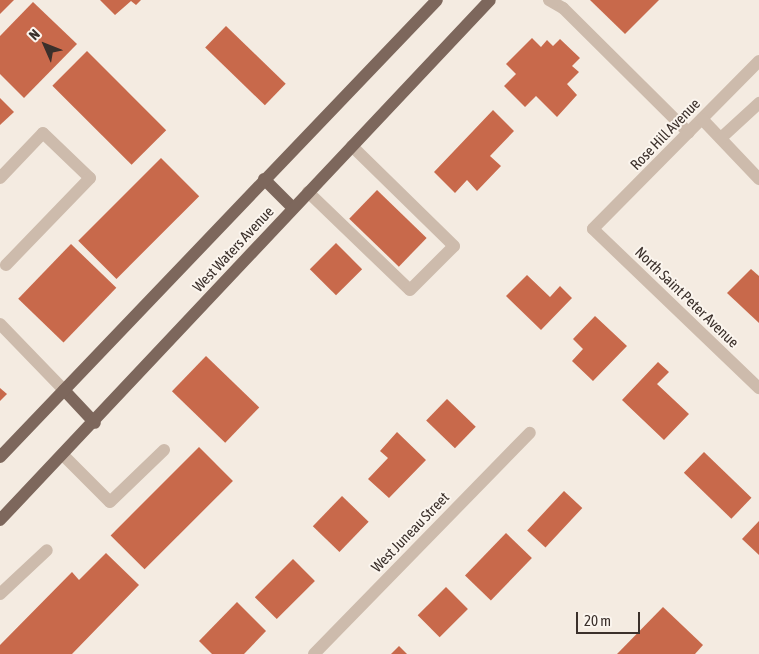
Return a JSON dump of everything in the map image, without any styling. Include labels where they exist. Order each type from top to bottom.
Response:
[{"type":"main road","name":"West Waters Avenue","points":[[0,457],[437,0]]},
{"type":"main road","name":"West Waters Avenue","points":[[0,520],[95,423],[293,208],[490,0]]},
{"type":"main road","points":[[264,180],[293,208]]},
{"type":"main road","points":[[64,390],[95,423]]},
{"type":"street","points":[[549,0],[563,8],[689,133]]},
{"type":"street","name":"Rose Hill Avenue","points":[[593,229],[759,61]]},
{"type":"street","points":[[721,138],[759,103]]},
{"type":"street","points":[[702,119],[759,179]]},
{"type":"street","points":[[0,178],[43,133],[90,178],[6,265]]},
{"type":"street","points":[[308,192],[410,290],[454,246],[352,146]]},
{"type":"street","name":"North Saint Peter Avenue","points":[[593,229],[759,388]]},
{"type":"street","points":[[0,324],[64,390]]},
{"type":"street","name":"West Juneau Street","points":[[314,654],[530,433]]},
{"type":"street","points":[[63,455],[110,502],[164,450]]},
{"type":"street","points":[[0,595],[47,550]]},
{"type":"building","points":[[0,0],[14,0],[0,14]]},
{"type":"building","points":[[100,0],[141,0],[136,5],[131,1],[115,15]]},
{"type":"building","points":[[590,0],[659,0],[625,34]]},
{"type":"building","points":[[33,2],[77,44],[24,98],[0,74],[0,36]]},
{"type":"building","points":[[226,26],[286,84],[265,105],[205,48]]},
{"type":"building","points":[[532,38],[541,47],[547,40],[553,46],[560,39],[580,58],[572,66],[579,72],[567,84],[577,95],[557,117],[536,96],[525,107],[504,86],[516,74],[506,64]]},
{"type":"building","points":[[87,51],[166,130],[132,165],[52,86]]},
{"type":"building","points":[[0,98],[14,112],[0,125]]},
{"type":"building","points":[[493,110],[514,131],[490,156],[501,166],[477,191],[467,180],[455,193],[434,172]]},
{"type":"building","points":[[161,158],[199,196],[116,279],[78,241]]},
{"type":"building","points":[[377,190],[427,238],[399,267],[349,219]]},
{"type":"building","points":[[336,243],[362,269],[336,295],[310,269]]},
{"type":"building","points":[[71,244],[116,288],[64,342],[18,299]]},
{"type":"building","points":[[751,269],[759,276],[759,323],[727,293]]},
{"type":"building","points":[[527,275],[550,297],[560,286],[572,298],[541,330],[506,296]]},
{"type":"building","points":[[595,316],[627,346],[593,381],[572,361],[583,349],[573,339]]},
{"type":"building","points":[[206,356],[259,407],[225,443],[172,391]]},
{"type":"building","points":[[658,362],[669,372],[657,384],[689,414],[664,440],[622,400]]},
{"type":"building","points":[[0,388],[7,394],[0,401]]},
{"type":"building","points":[[447,399],[476,427],[455,448],[426,421]]},
{"type":"building","points":[[397,432],[426,460],[389,498],[368,479],[388,458],[380,451]]},
{"type":"building","points":[[199,447],[233,481],[145,569],[111,535]]},
{"type":"building","points":[[704,452],[751,498],[731,519],[684,473]]},
{"type":"building","points":[[564,491],[582,508],[545,548],[527,530]]},
{"type":"building","points":[[342,496],[369,522],[339,552],[313,526]]},
{"type":"building","points":[[759,521],[759,555],[742,539]]},
{"type":"building","points":[[506,533],[532,558],[491,600],[465,575]]},
{"type":"building","points":[[106,553],[139,585],[72,654],[0,654],[0,645],[72,572],[79,580]]},
{"type":"building","points":[[293,559],[315,581],[277,619],[255,597]]},
{"type":"building","points":[[446,587],[468,609],[440,637],[418,615]]},
{"type":"building","points":[[237,602],[266,631],[244,654],[212,654],[199,641]]},
{"type":"building","points":[[663,607],[703,645],[695,654],[617,654]]},
{"type":"building","points":[[399,646],[407,654],[391,654]]}]
